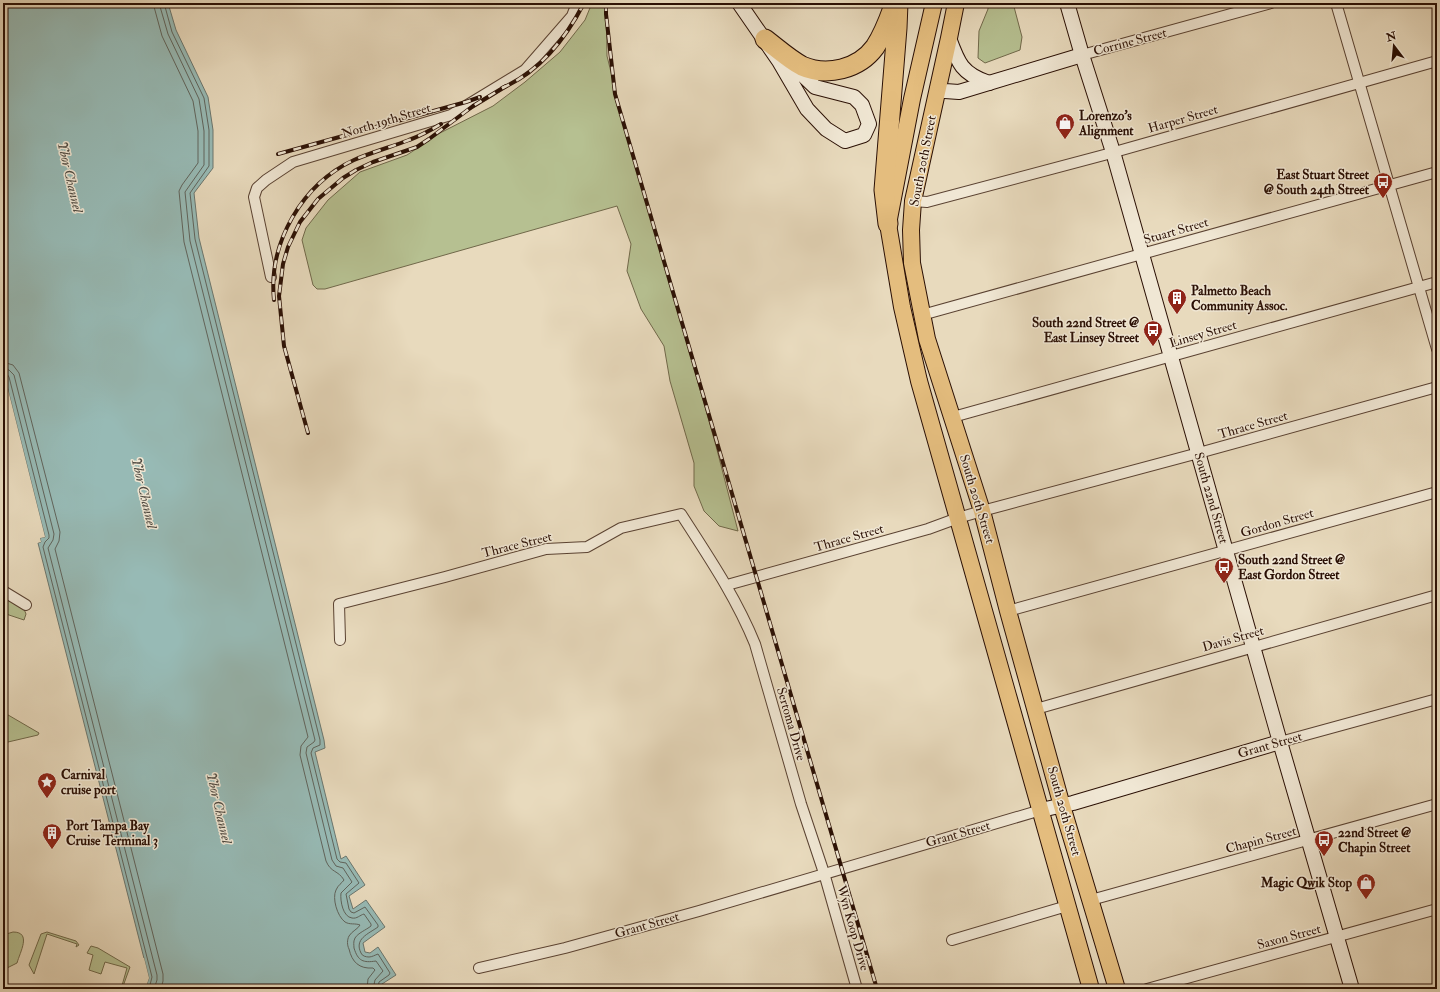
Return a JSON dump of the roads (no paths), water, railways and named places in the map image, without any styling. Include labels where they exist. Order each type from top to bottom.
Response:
[{"type":"highway","points":[[765,39],[794,61],[810,69],[826,71],[844,69],[860,61],[874,49],[882,36],[895,3]]},
{"type":"highway","points":[[888,224],[884,190],[897,36],[898,3]]},
{"type":"main road","name":"South 20th Street","points":[[934,3],[912,99],[888,224],[902,308],[924,398],[1091,989]]},
{"type":"main road","points":[[938,90],[931,79],[930,69],[944,3]]},
{"type":"main road","name":"South 20th Street","points":[[956,3],[913,201],[911,230],[912,263],[927,339],[982,511],[1062,806],[1117,989]]},
{"type":"main road","points":[[924,398],[928,393],[930,380],[922,353],[927,339]]},
{"type":"street","name":"North 19th Street","points":[[271,277],[254,197],[257,188],[266,180],[293,162],[451,115],[525,70],[572,16],[578,3]]},
{"type":"street","points":[[739,3],[765,39],[807,109],[826,129],[845,141],[864,135],[869,124],[862,105],[854,97],[814,87],[765,39]]},
{"type":"street","name":"South 22nd Street","points":[[1067,3],[1113,152],[1280,742],[1352,989]]},
{"type":"street","name":"Corrine Street","points":[[938,90],[959,92],[1082,55],[1271,3]]},
{"type":"street","points":[[1336,3],[1437,349]]},
{"type":"street","points":[[949,38],[957,60],[965,71],[976,78],[989,83]]},
{"type":"street","name":"Harper Street","points":[[913,201],[927,202],[1113,152],[1437,61]]},
{"type":"street","name":"Stuart Street","points":[[922,315],[1437,172]]},
{"type":"street","name":"Linsey Street","points":[[953,417],[1437,282]]},
{"type":"street","name":"Thrace Street","points":[[340,640],[339,604],[445,577],[546,548],[587,546],[621,528],[681,514],[727,585],[928,529],[982,511],[1437,387]]},
{"type":"street","name":"Gordon Street","points":[[1008,611],[1437,492]]},
{"type":"street","name":"Sertoma Drive","points":[[727,585],[747,624],[755,644],[801,804],[824,874]]},
{"type":"street","points":[[3,591],[26,605]]},
{"type":"street","name":"Davis Street","points":[[1036,709],[1437,595]]},
{"type":"street","name":"Grant Street","points":[[479,968],[565,948],[692,913],[1041,810],[1062,806],[1280,742],[1437,699]]},
{"type":"street","name":"Chapin Street","points":[[1091,900],[1437,804]]},
{"type":"street","name":"Wyn Koop Drive","points":[[824,874],[857,989]]},
{"type":"street","points":[[952,940],[1067,906]]},
{"type":"street","name":"Saxon Street","points":[[1147,989],[1437,909]]},
{"type":"water","name":"Ybor Channel","points":[[3,3],[168,3],[176,30],[208,97],[213,130],[213,168],[194,193],[199,238],[324,740],[325,748],[315,752],[341,859],[346,856],[365,885],[349,896],[353,909],[366,900],[385,927],[363,943],[365,952],[370,953],[378,947],[396,975],[382,984],[382,989],[145,989],[149,978],[38,543],[41,542],[40,538],[45,537],[3,370]]},
{"type":"railway","points":[[502,88],[528,73],[550,53],[569,29],[584,3]]},
{"type":"railway","points":[[606,3],[615,94],[877,989]]},
{"type":"railway","points":[[308,433],[284,346],[279,296],[283,264],[288,247],[300,222],[318,199],[343,178],[373,162],[417,147],[473,106],[506,86]]},
{"type":"railway","points":[[278,154],[480,97]]},
{"type":"railway","points":[[274,300],[274,279],[277,257],[283,237],[292,218],[304,200],[319,184],[335,171],[354,160],[413,138],[441,124]]},
{"type":"place","name":"Lorenzo's Alignment","points":[[1065,140]]},
{"type":"place","name":"East Stuart Street @ South 24th Street","points":[[1383,199]]},
{"type":"place","name":"Palmetto Beach Community Assoc.","points":[[1177,315]]},
{"type":"place","name":"South 22nd Street @ East Linsey Street","points":[[1153,347]]},
{"type":"place","name":"South 22nd Street @ East Gordon Street","points":[[1224,584]]},
{"type":"place","name":"Carnival cruise port","points":[[47,799]]},
{"type":"place","name":"Port Tampa Bay Cruise Terminal 3","points":[[52,850]]},
{"type":"place","name":"22nd Street @ Chapin Street","points":[[1324,857]]},
{"type":"place","name":"Magic Qwik Stop","points":[[1366,900]]}]
